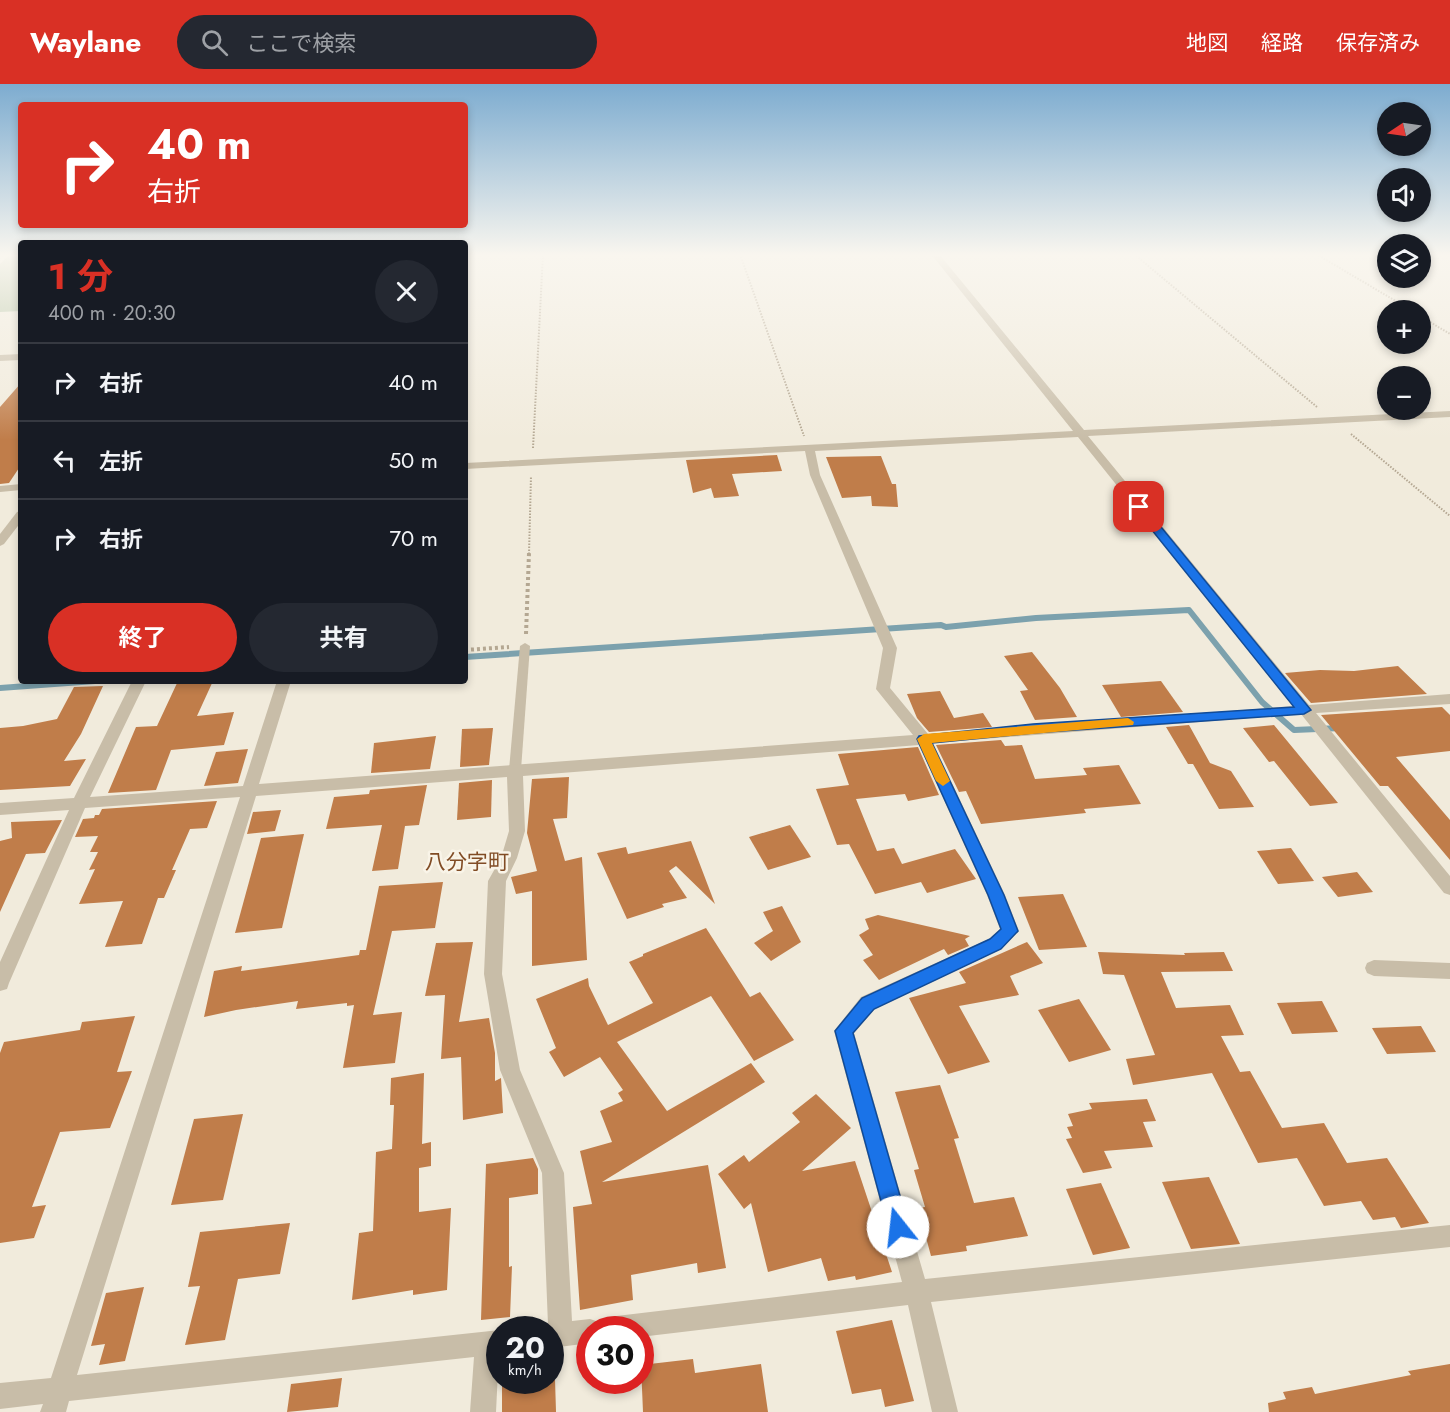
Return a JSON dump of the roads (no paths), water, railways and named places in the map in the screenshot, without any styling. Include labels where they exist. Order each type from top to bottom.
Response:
[{"type":"street","points":[[985,316],[1450,888]]},
{"type":"street","points":[[0,358],[18,356]]},
{"type":"street","points":[[468,466],[1450,414]]},
{"type":"street","points":[[809,448],[815,475],[890,648],[884,689],[924,739],[996,895],[1010,931],[995,944],[868,1003],[844,1031],[916,1292],[945,1412]]},
{"type":"street","points":[[0,489],[18,487]]},
{"type":"street","points":[[0,542],[18,518]]},
{"type":"street","points":[[0,983],[80,802],[138,684]]},
{"type":"street","points":[[56,1401],[283,684]]},
{"type":"street","points":[[0,809],[396,781],[1033,729],[1450,699]]},
{"type":"street","points":[[515,770],[517,831],[509,858],[497,881],[493,974],[510,1070],[554,1173],[556,1316]]},
{"type":"street","points":[[1374,968],[1450,971]]},
{"type":"street","points":[[654,1323],[916,1292],[1450,1236]]},
{"type":"street","points":[[0,1396],[56,1401],[486,1343]]},
{"type":"street","points":[[483,1412],[486,1391]]},
{"type":"lane","points":[[515,770],[525,646]]},
{"type":"waterway","points":[[468,657],[941,625],[946,627],[1036,618],[1189,610],[1262,702],[1294,730],[1341,728]]},
{"type":"waterway","points":[[0,688],[54,684]]},
{"type":"district","name":"八分字町","points":[[467,862]]}]
